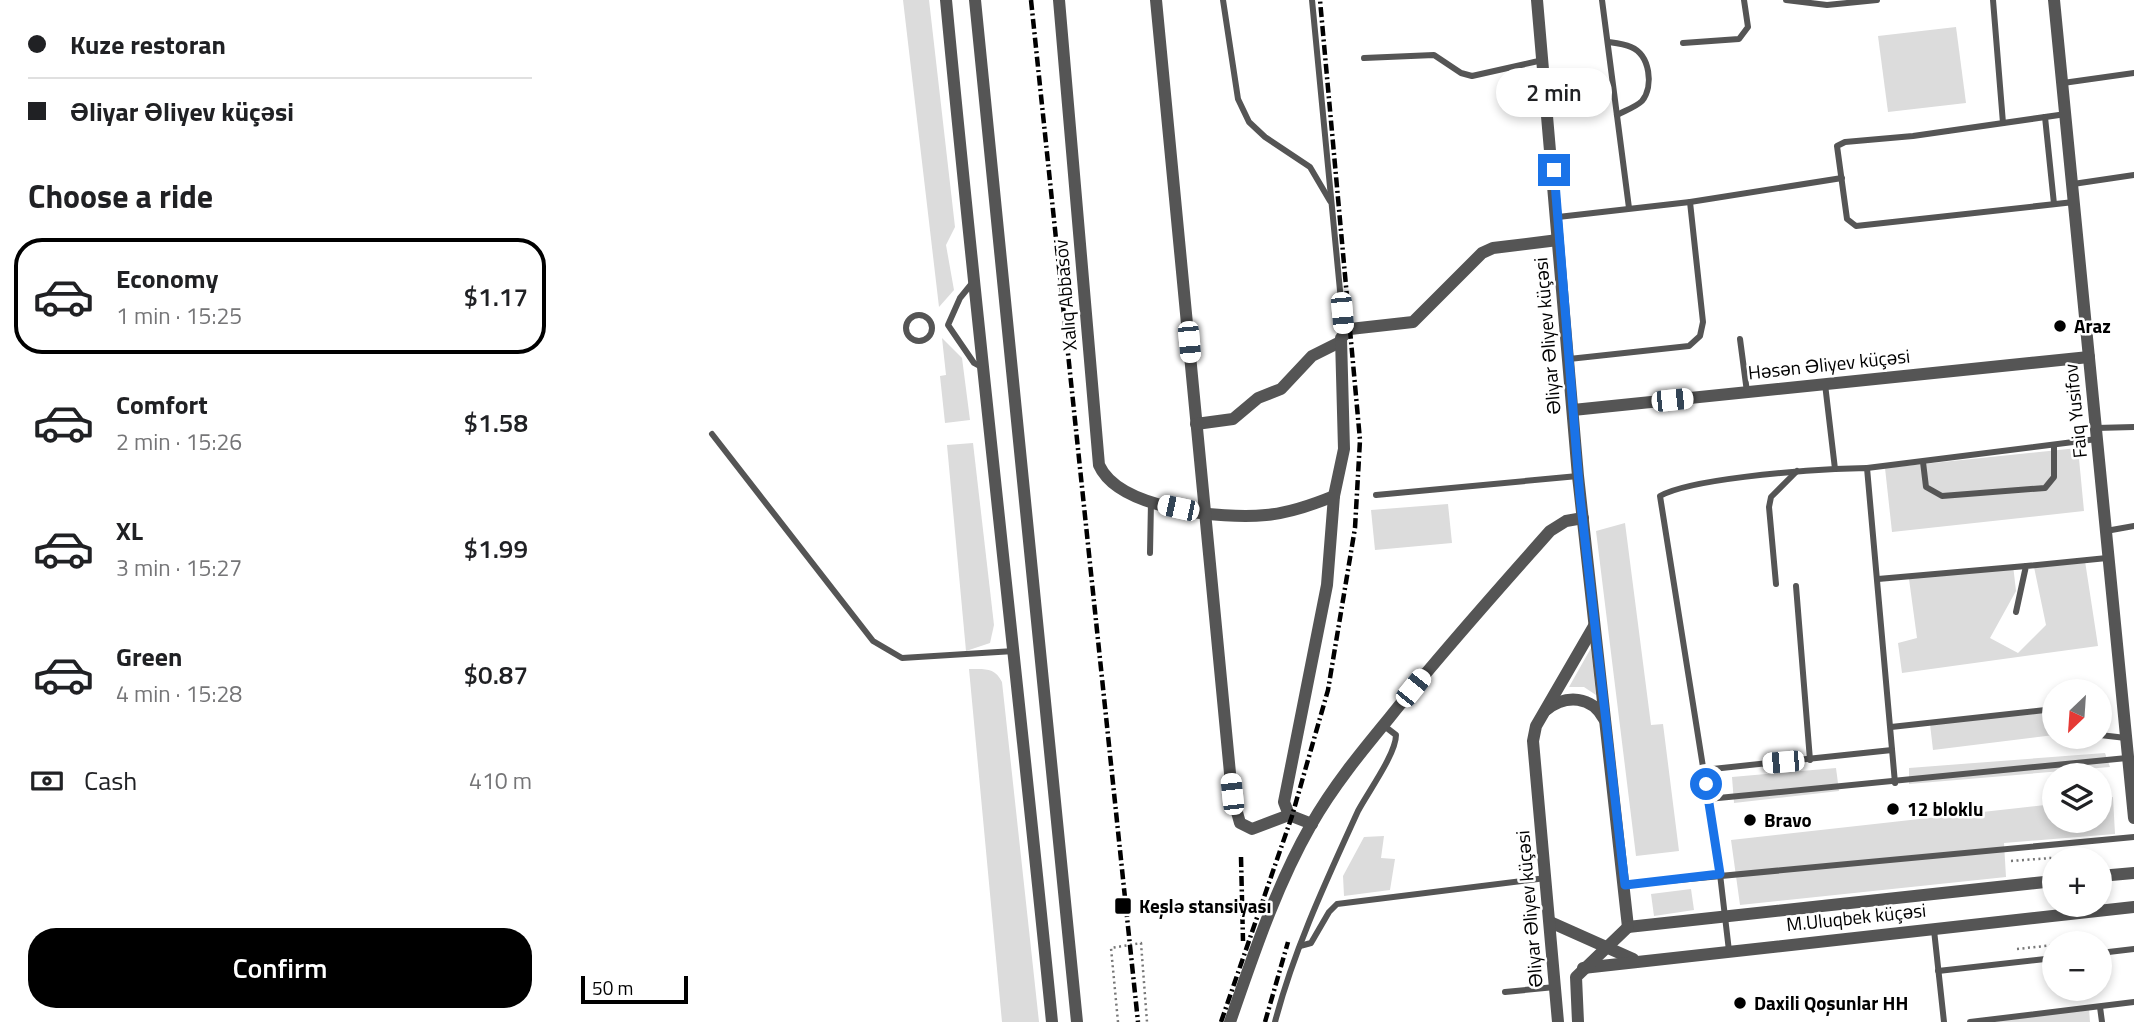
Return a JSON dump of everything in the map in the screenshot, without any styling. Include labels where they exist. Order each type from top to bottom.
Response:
[{"type":"street","points":[[946,0],[973,282],[1016,651],[1052,1022]]},
{"type":"street","points":[[975,0],[1077,1022]]},
{"type":"street","name":"Xalıq Abbasov","points":[[1059,0],[1099,465],[1110,482],[1151,502],[1205,514],[1268,515],[1290,511],[1334,496]]},
{"type":"street","points":[[1156,0],[1236,812],[1240,823],[1252,829],[1290,815],[1312,824]]},
{"type":"street","name":"Əliyar Əliyev küçəsi","points":[[1537,0],[1558,217],[1578,476],[1608,727],[1628,927]]},
{"type":"street","name":"Faiq Yusifov","points":[[2054,0],[2107,558],[2128,693],[2126,738],[2134,818]]},
{"type":"street","points":[[1196,424],[1233,419],[1258,398],[1282,389],[1312,356],[1342,337],[1413,323],[1482,253],[1493,248],[1558,240]]},
{"type":"street","points":[[1290,815],[1284,802],[1319,638],[1327,585],[1334,496],[1344,449],[1342,337]]},
{"type":"street","name":"Həsən Əliyev küçəsi","points":[[1573,410],[2089,357]]},
{"type":"street","points":[[1230,1022],[1270,913],[1312,824],[1383,725],[1550,531],[1566,521],[1583,518]]},
{"type":"street","name":"Əliyar Əliyev küçəsi","points":[[1558,1022],[1533,741],[1536,726],[1594,626]]},
{"type":"street","points":[[1544,712],[1562,701],[1588,700],[1598,708],[1608,727]]},
{"type":"street","points":[[2112,875],[2134,873]]},
{"type":"street","name":"M.Uluqbek küçəsi","points":[[1628,927],[2042,882]]},
{"type":"street","name":"M.Uluqbek küçəsi","points":[[1583,968],[1634,960],[2134,907]]},
{"type":"street","points":[[1550,922],[1634,960]]},
{"type":"street","points":[[1583,968],[1628,927]]},
{"type":"street","name":"Əliyar Əliyev küçəsi","points":[[1577,1022],[1574,985],[1583,968]]},
{"type":"lane","points":[[1223,0],[1238,99],[1249,122],[1265,137],[1310,167],[1331,203]]},
{"type":"lane","points":[[1312,0],[1342,337]]},
{"type":"lane","points":[[1602,0],[1629,208]]},
{"type":"lane","points":[[1683,43],[1740,39],[1746,35],[1748,27],[1744,0]]},
{"type":"lane","points":[[1786,0],[1827,5],[1877,0]]},
{"type":"lane","points":[[1993,0],[2003,123]]},
{"type":"lane","points":[[1608,41],[1631,47],[1640,54],[1646,61],[1650,85],[1641,103],[1616,115]]},
{"type":"lane","points":[[1364,58],[1434,55],[1461,73],[1472,76],[1543,60]]},
{"type":"lane","points":[[2062,83],[2134,73]]},
{"type":"lane","points":[[2066,114],[1913,136],[1840,142],[1837,146],[1847,219],[1856,226],[2075,202]]},
{"type":"lane","points":[[2045,117],[2054,204]]},
{"type":"lane","points":[[2073,184],[2134,175]]},
{"type":"lane","points":[[1558,217],[1690,202],[1842,178]]},
{"type":"lane","points":[[1569,359],[1689,346],[1700,336],[1703,322],[1690,202]]},
{"type":"lane","points":[[948,325],[960,298],[973,282]]},
{"type":"lane","points":[[922,315],[932,326],[929,336],[919,341],[910,336],[906,326],[911,317],[922,315]]},
{"type":"lane","points":[[932,326],[948,325]]},
{"type":"lane","points":[[948,325],[974,363],[984,369]]},
{"type":"lane","points":[[1740,340],[1747,392]]},
{"type":"lane","points":[[1825,384],[1835,469]]},
{"type":"lane","points":[[1729,951],[1709,799],[1660,496],[1668,491],[1797,471],[1867,468],[2054,446],[2134,427]]},
{"type":"lane","points":[[712,434],[873,641],[902,658],[1016,651]]},
{"type":"lane","points":[[1923,461],[1926,487],[1942,496],[2045,488],[2054,477],[2054,446]]},
{"type":"lane","points":[[1867,468],[1895,783]]},
{"type":"lane","points":[[1776,584],[1769,507],[1771,497],[1797,471]]},
{"type":"lane","points":[[1376,495],[1578,476]]},
{"type":"lane","points":[[1150,553],[1151,502]]},
{"type":"lane","points":[[2106,531],[2134,526]]},
{"type":"lane","points":[[1878,579],[2107,558]]},
{"type":"lane","points":[[2016,612],[2026,566]]},
{"type":"lane","points":[[1796,586],[1810,760]]},
{"type":"lane","points":[[1891,727],[2042,710]]},
{"type":"lane","points":[[1275,1022],[1300,946],[1371,784],[1396,744],[1396,735],[1383,725]]},
{"type":"lane","points":[[2112,736],[2126,738]]},
{"type":"lane","points":[[1703,769],[1892,750]]},
{"type":"lane","points":[[1709,799],[2130,764]]},
{"type":"lane","points":[[1625,885],[2134,837]]},
{"type":"lane","points":[[1300,946],[1311,943],[1329,912],[1338,904],[1546,878]]},
{"type":"lane","points":[[1934,928],[1944,1022]]},
{"type":"lane","points":[[2112,952],[2134,949]]},
{"type":"lane","points":[[1938,971],[2042,959]]},
{"type":"lane","points":[[1505,992],[1555,987]]},
{"type":"lane","points":[[1970,1022],[2134,1002]]},
{"type":"lane","points":[[2100,1007],[2102,1022]]},
{"type":"path","points":[[2011,861],[2042,859]]},
{"type":"path","points":[[1118,1022],[1111,948],[1141,943],[1147,1022]]},
{"type":"path","points":[[2017,948],[2042,946]]},
{"type":"shaded area","points":[[903,0],[929,0],[955,227],[946,245],[954,290],[939,307]]},
{"type":"shaded area","points":[[1956,27],[1966,103],[1888,112],[1878,36]]},
{"type":"shaded area","points":[[942,338],[962,358],[970,420],[945,423],[940,376],[946,375]]},
{"type":"shaded area","points":[[973,443],[994,625],[990,643],[966,651],[947,445]]},
{"type":"shaded area","points":[[2078,448],[2084,511],[1892,532],[1885,468]]},
{"type":"shaded area","points":[[1448,504],[1452,543],[1375,550],[1371,510]]},
{"type":"shaded area","points":[[1625,523],[1651,725],[1663,724],[1679,851],[1636,856],[1596,531]]},
{"type":"shaded area","points":[[2085,561],[2098,646],[1902,673],[1898,643],[1917,638],[1909,579],[2013,565],[2016,591],[1990,638],[2018,653],[2046,625],[2034,567]]},
{"type":"shaded area","points":[[1591,648],[1596,695],[1584,687],[1569,687]]},
{"type":"shaded area","points":[[969,669],[992,671],[1002,682],[1039,1022],[1002,1022]]},
{"type":"shaded area","points":[[2042,713],[2042,736],[1933,750],[1930,724]]},
{"type":"shaded area","points":[[2105,753],[2109,763],[2042,763],[2042,773],[1909,784],[1909,768]]},
{"type":"shaded area","points":[[1836,768],[1839,791],[1734,803],[1732,777]]},
{"type":"shaded area","points":[[2112,797],[2115,834],[2004,843],[2006,877],[1740,905],[1731,840],[2042,805],[2042,833],[2112,833]]},
{"type":"shaded area","points":[[1384,836],[1381,858],[1395,859],[1390,890],[1344,896],[1343,876],[1364,837]]},
{"type":"shaded area","points":[[1691,889],[1694,910],[1654,916],[1651,894]]},
{"type":"shaded area","points":[[2089,1009],[2090,1022],[1970,1022]]},
{"type":"railway","points":[[1031,0],[1138,1022]]},
{"type":"railway","points":[[1221,1022],[1292,816],[1328,690],[1355,528],[1360,440],[1320,0]]},
{"type":"railway","points":[[1241,857],[1243,941]]},
{"type":"railway","points":[[1265,1022],[1288,942]]},
{"type":"place","name":"Araz","points":[[2060,326]]},
{"type":"place","name":"12 bloklu","points":[[1893,809]]},
{"type":"place","name":"Bravo","points":[[1750,820]]},
{"type":"place","name":"Keşlə stansiyası","points":[[1123,906]]},
{"type":"place","name":"Daxili Qoşunlar HH","points":[[1740,1003]]},
{"type":"route","points":[[1554,170],[1580,497],[1625,885],[1720,874],[1706,784]]}]
